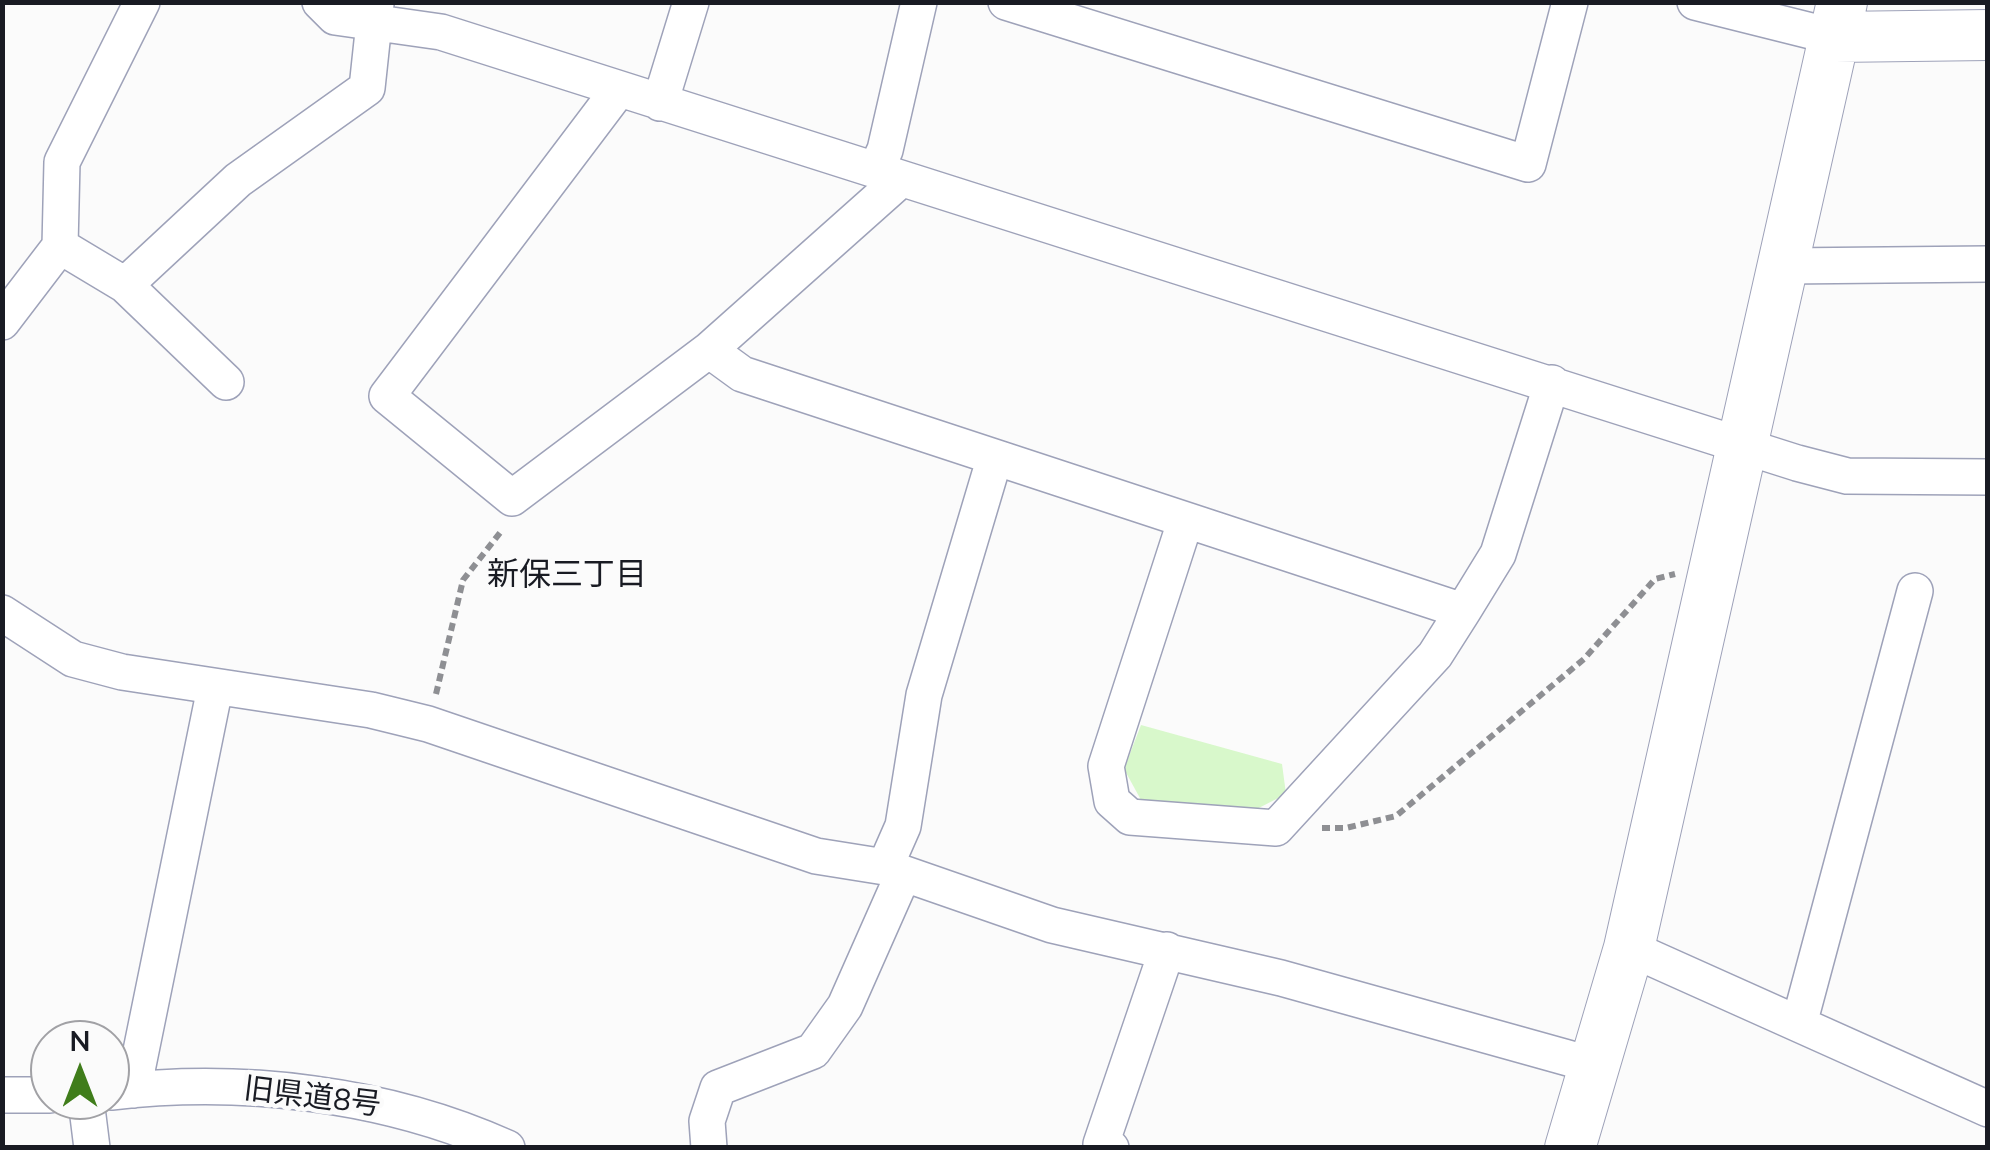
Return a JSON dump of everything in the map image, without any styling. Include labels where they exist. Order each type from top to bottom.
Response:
[{"type":"street","points":[[2,322],[60,246],[62,162],[142,2]]},
{"type":"street","points":[[320,2],[334,18],[373,14],[441,32],[1846,476],[1988,477]]},
{"type":"street","points":[[660,102],[690,2]]},
{"type":"street","points":[[889,174],[885,150],[918,2]]},
{"type":"street","points":[[1006,2],[1528,164],[1570,2]]},
{"type":"street","points":[[1694,2],[1988,36]]},
{"type":"street","points":[[125,285],[238,180],[366,88],[373,14]]},
{"type":"street","points":[[1570,1148],[1629,948],[1839,20]]},
{"type":"street","points":[[620,89],[388,396],[512,498],[709,350],[889,174]]},
{"type":"street","points":[[60,246],[125,285],[226,382]]},
{"type":"street","points":[[1785,266],[1988,264]]},
{"type":"street","points":[[709,350],[742,374],[994,460],[1463,611]]},
{"type":"street","points":[[1185,522],[1106,766],[1112,801],[1130,817],[1276,828],[1435,654],[1463,611],[1498,554],[1552,383]]},
{"type":"street","points":[[709,1148],[708,1121],[718,1088],[813,1051],[845,1006],[894,871],[924,695],[994,460]]},
{"type":"street","points":[[1799,1024],[1914,591]]},
{"type":"street","points":[[2,613],[73,659],[215,688],[371,710],[428,724],[816,856],[894,871],[1052,925],[1166,950],[1593,1064]]},
{"type":"street","points":[[130,1056],[215,688]]},
{"type":"street","points":[[1629,948],[1988,1109]]},
{"type":"street","points":[[1112,1148],[1101,1144],[1166,950]]},
{"type":"street","name":"旧県道8号","points":[[130,1091],[255,1089],[345,1098],[404,1111],[506,1148]]},
{"type":"street","points":[[2,1095],[30,1095]]},
{"type":"street","points":[[88,1120],[92,1148]]},
{"type":"path","points":[[428,724],[463,580],[503,530],[512,498]]},
{"type":"path","points":[[1276,828],[1346,828],[1396,816],[1584,659],[1655,579],[1678,573],[1715,578]]},
{"type":"green space","points":[[1141,725],[1282,764],[1286,794],[1253,811],[1141,800],[1124,769]]},
{"type":"district","name":"新保三丁目","points":[[567,577]]}]
